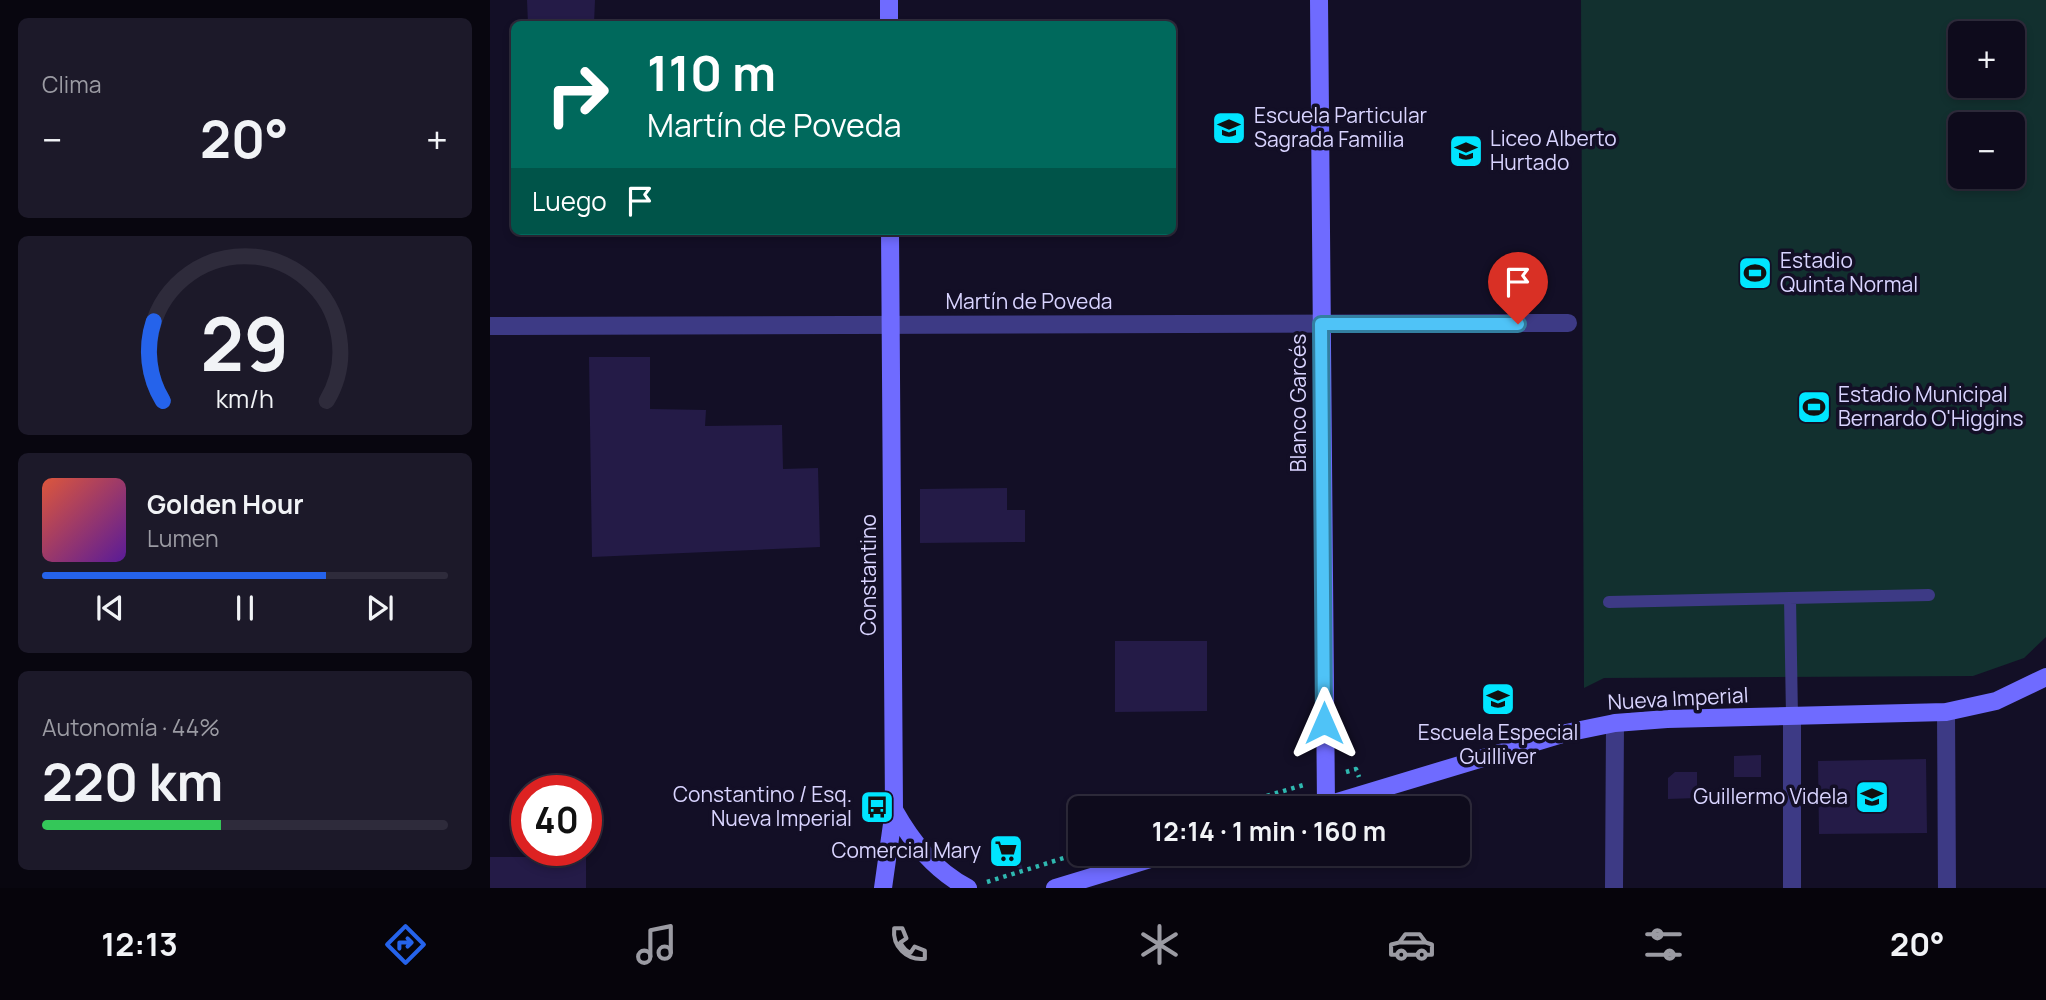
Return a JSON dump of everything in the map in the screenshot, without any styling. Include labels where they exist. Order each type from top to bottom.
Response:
[{"type":"street","points":[[889,0],[889,21]]},
{"type":"street","name":"Blanco Garcés","points":[[1319,0],[1325,778],[1323,796]]},
{"type":"street","name":"Constantino","points":[[883,888],[894,810],[890,235]]},
{"type":"street","name":"Martín de Poveda","points":[[490,326],[1568,323]]},
{"type":"street","name":"Nueva Imperial","points":[[1357,796],[1566,733],[1615,723],[1667,719],[1946,712],[2003,698],[2046,677]]},
{"type":"street","points":[[1946,712],[1947,888]]},
{"type":"street","points":[[1792,717],[1792,888]]},
{"type":"street","points":[[1614,888],[1615,723]]},
{"type":"street","points":[[894,810],[921,851],[939,869],[968,888]]},
{"type":"street","points":[[1055,888],[1127,866]]},
{"type":"lane","points":[[1609,602],[1929,595]]},
{"type":"lane","points":[[1790,598],[1792,717]]},
{"type":"path","points":[[1266,796],[1356,769],[1364,794]]},
{"type":"path","points":[[968,888],[1068,857]]},
{"type":"green space","name":"Estadio Municipal Bernardo O'Higgins","points":[[1581,0],[2046,0],[2046,637],[2024,658],[1973,676],[1604,678],[1584,688]]},
{"type":"building","points":[[527,0],[595,0],[594,21],[528,21]]},
{"type":"building","points":[[589,357],[650,357],[650,409],[706,410],[705,426],[782,425],[783,469],[818,468],[820,547],[592,557]]},
{"type":"building","points":[[1007,488],[1007,510],[1025,510],[1025,542],[920,543],[920,489]]},
{"type":"building","points":[[1115,641],[1207,641],[1207,711],[1115,712]]},
{"type":"building","points":[[1761,755],[1761,777],[1734,777],[1734,756]]},
{"type":"building","name":"Guillermo Videla","points":[[1926,759],[1927,833],[1819,834],[1818,761]]},
{"type":"building","points":[[1675,772],[1697,772],[1697,798],[1668,799],[1668,778]]},
{"type":"building","name":"Comercial Mary","points":[[1013,837],[1023,870],[998,858],[994,843]]},
{"type":"building","points":[[490,857],[511,857],[511,866],[586,866],[586,888],[490,888]]},
{"type":"place","name":"Escuela Particular Sagrada Familia","points":[[1229,128]]},
{"type":"place","name":"Liceo Alberto Hurtado","points":[[1466,151]]},
{"type":"place","name":"Estadio Quinta Normal","points":[[1755,273]]},
{"type":"place","name":"Estadio Municipal Bernardo O'Higgins","points":[[1814,407]]},
{"type":"place","name":"Escuela Especial Guilliver","points":[[1498,699]]},
{"type":"place","name":"Guillermo Videla","points":[[1872,797]]},
{"type":"place","name":"Constantino / Esq. Nueva Imperial","points":[[877,807]]},
{"type":"place","name":"Comercial Mary","points":[[1006,851]]},
{"type":"route","points":[[1324,723],[1321,324],[1518,324]]}]
